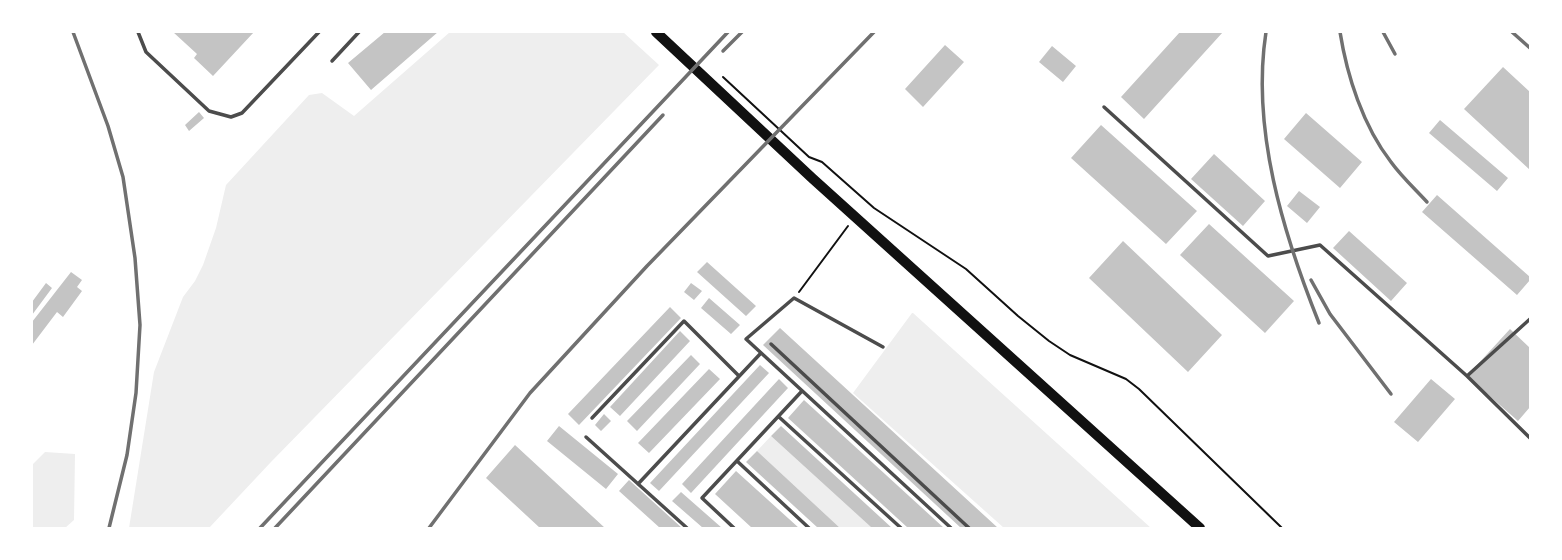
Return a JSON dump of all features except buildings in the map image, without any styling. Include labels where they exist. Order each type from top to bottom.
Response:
[{"type":"main road","points":[[656,32],[812,178],[1200,528]]},
{"type":"lane","points":[[138,32],[146,52],[209,111],[232,117],[242,113],[319,32]]},
{"type":"lane","points":[[332,61],[359,32]]},
{"type":"lane","points":[[1104,107],[1268,256],[1320,245],[1467,376],[1531,438]]},
{"type":"lane","points":[[883,347],[794,298],[746,339],[950,528]]},
{"type":"lane","points":[[1467,376],[1531,319]]},
{"type":"lane","points":[[592,418],[684,321],[739,376]]},
{"type":"lane","points":[[771,344],[969,528]]},
{"type":"lane","points":[[638,484],[761,353]]},
{"type":"lane","points":[[734,528],[702,498],[802,391]]},
{"type":"lane","points":[[778,416],[901,528]]},
{"type":"lane","points":[[586,437],[687,528]]},
{"type":"lane","points":[[737,461],[809,528]]},
{"type":"path","points":[[716,71],[809,157],[822,162],[874,208],[966,269],[1049,341],[1070,355],[1126,379],[1139,389],[1282,528]]},
{"type":"path","points":[[794,298],[848,226]]},
{"type":"shaded area","points":[[450,32],[623,32],[659,65],[209,528],[129,528],[154,372],[183,297],[203,265],[216,228],[226,185],[309,95],[322,93],[354,116]]},
{"type":"shaded area","points":[[912,313],[1151,528],[1004,528],[853,393]]},
{"type":"shaded area","points":[[771,436],[872,528],[840,528],[757,451]]},
{"type":"shaded area","points":[[45,452],[75,454],[74,520],[65,528],[32,528],[32,465]]},
{"type":"railway","points":[[73,32],[108,126],[123,177],[135,258],[140,325],[136,393],[127,455],[109,528]]},
{"type":"railway","points":[[260,528],[728,32]]},
{"type":"railway","points":[[723,51],[742,32]]},
{"type":"railway","points":[[429,528],[530,393],[647,266],[874,32]]},
{"type":"railway","points":[[1266,32],[1262,69],[1263,106],[1273,180],[1293,253],[1319,323]]},
{"type":"railway","points":[[1340,32],[1352,83],[1372,133],[1395,167],[1427,202]]},
{"type":"railway","points":[[1383,32],[1395,54]]},
{"type":"railway","points":[[1512,32],[1530,48]]},
{"type":"railway","points":[[275,528],[663,115]]},
{"type":"railway","points":[[1311,280],[1330,314],[1391,394]]}]
